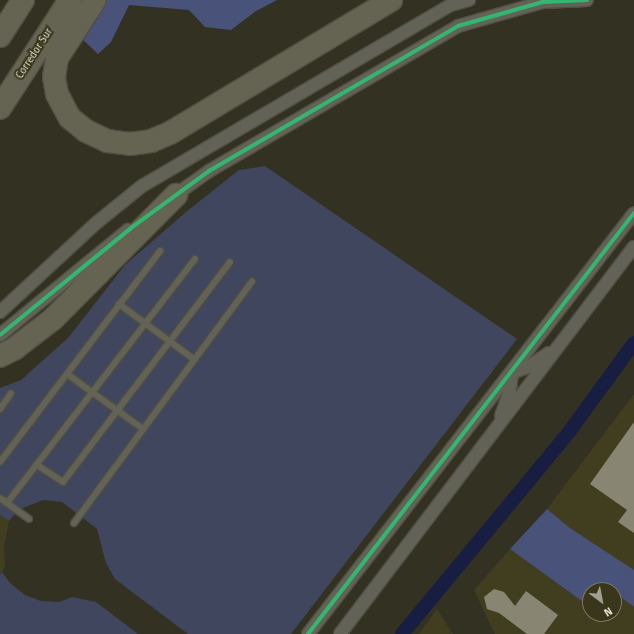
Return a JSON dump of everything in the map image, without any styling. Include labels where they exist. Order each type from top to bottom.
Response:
[{"type":"highway","points":[[0,36],[22,0]]},
{"type":"highway","points":[[78,6],[58,58],[54,77],[57,94],[70,118],[86,131],[107,141],[130,144],[151,141],[170,133],[391,0]]},
{"type":"highway","name":"Corredor Sur","points":[[0,108],[78,6]]},
{"type":"highway","points":[[0,356],[14,349],[53,319],[176,195]]},
{"type":"street","points":[[0,312],[95,224],[142,186],[451,5],[469,0]]},
{"type":"street","points":[[0,335],[131,228],[209,171],[458,26],[543,2],[587,0]]},
{"type":"street","points":[[308,634],[512,373],[634,213]]},
{"type":"street","points":[[340,634],[489,440],[634,247]]},
{"type":"street","points":[[512,373],[540,360],[566,336]]},
{"type":"street","points":[[489,440],[505,408],[512,373]]},
{"type":"lane","points":[[0,462],[160,251]]},
{"type":"lane","points":[[7,503],[195,259]]},
{"type":"lane","points":[[37,465],[63,482],[230,262]]},
{"type":"lane","points":[[74,523],[252,282]]},
{"type":"lane","points":[[120,304],[195,360]]},
{"type":"lane","points":[[67,374],[94,392],[143,429]]},
{"type":"lane","points":[[0,409],[11,393]]},
{"type":"lane","points":[[0,498],[29,519]]},
{"type":"shaded area","points":[[105,0],[277,0],[256,11],[231,30],[205,27],[189,10],[129,5],[111,42],[98,54],[80,37]]},
{"type":"shaded area","points":[[265,166],[517,339],[291,634],[188,634],[115,579],[106,563],[97,529],[62,502],[43,500],[18,510],[9,521],[0,515],[0,388],[21,380],[68,338],[125,265],[186,212],[239,170]]},
{"type":"shaded area","points":[[634,394],[634,570],[570,528],[547,509]]},
{"type":"shaded area","points":[[547,509],[570,528],[634,570],[634,607],[622,598],[622,582],[582,582],[582,601],[510,549]]},
{"type":"shaded area","points":[[0,515],[9,521],[4,546],[5,567],[0,575]]},
{"type":"shaded area","points":[[510,549],[582,601],[582,622],[622,622],[622,598],[634,607],[634,634],[495,634],[474,590]]},
{"type":"shaded area","points":[[2,572],[10,583],[25,595],[41,601],[59,602],[72,597],[96,602],[138,634],[0,634],[0,575]]},
{"type":"shaded area","points":[[437,609],[453,634],[419,634]]},
{"type":"building","points":[[634,422],[634,533],[618,522],[627,510],[590,484]]},
{"type":"building","points":[[494,589],[504,592],[515,606],[526,591],[558,615],[544,634],[527,634],[499,613],[487,609],[484,597]]},
{"type":"waterway","points":[[402,634],[569,432],[634,343]]},
{"type":"cycle path","points":[[0,335],[131,228],[209,171],[458,26],[543,2],[587,0]]},
{"type":"cycle path","points":[[308,634],[634,213]]}]
